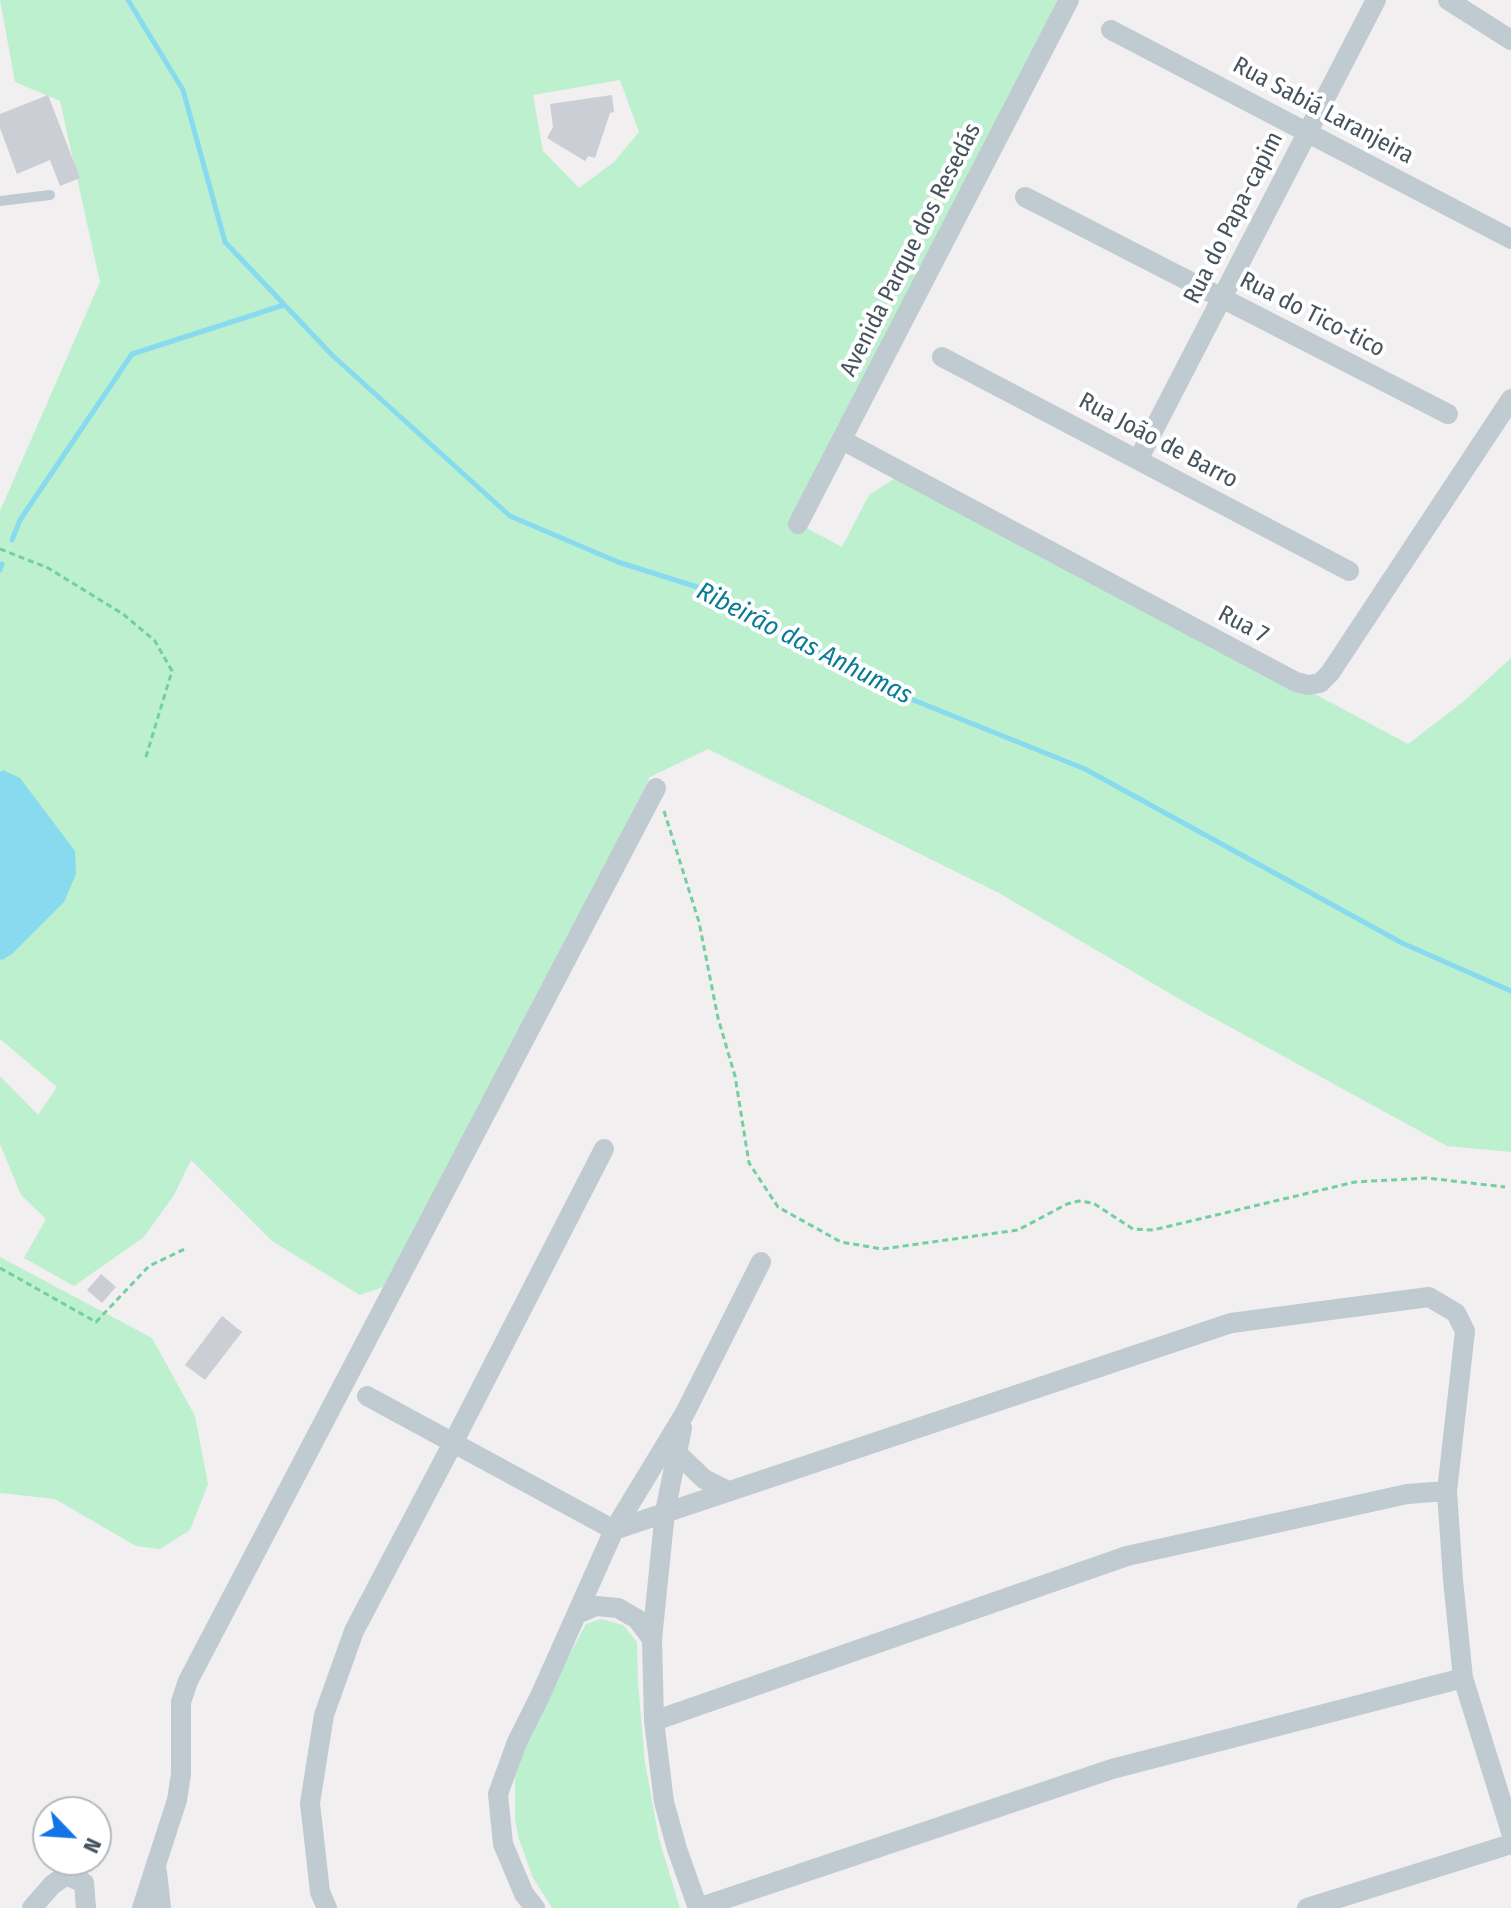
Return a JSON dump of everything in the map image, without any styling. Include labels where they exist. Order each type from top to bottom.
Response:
[{"type":"street","name":"Avenida Parque dos Resedás","points":[[798,524],[1069,0]]},
{"type":"street","name":"Rua do Papa-capim","points":[[1138,460],[1376,0]]},
{"type":"street","points":[[1448,0],[1511,40]]},
{"type":"street","name":"Rua Sabiá Laranjeira","points":[[1111,30],[1511,239]]},
{"type":"street","name":"Rua do Tico-tico","points":[[1025,197],[1448,414]]},
{"type":"street","name":"Rua João de Barro","points":[[942,357],[1349,571]]},
{"type":"street","name":"Rua 7","points":[[842,440],[1296,682],[1308,685],[1320,683],[1330,673],[1511,399]]},
{"type":"street","points":[[142,1908],[177,1800],[181,1774],[181,1702],[188,1681],[656,788]]},
{"type":"street","points":[[327,1908],[320,1892],[310,1803],[324,1715],[354,1631],[604,1149]]},
{"type":"street","points":[[535,1908],[524,1894],[503,1844],[498,1794],[517,1742],[614,1530],[685,1413],[761,1262]]},
{"type":"street","points":[[367,1396],[614,1530],[1231,1323],[1429,1297],[1456,1313],[1465,1331],[1447,1491],[1463,1678],[1511,1832]]},
{"type":"street","points":[[685,1413],[665,1512],[652,1639],[654,1721],[664,1802],[698,1908],[1112,1769],[1463,1678]]},
{"type":"street","points":[[677,1453],[704,1479],[728,1491]]},
{"type":"street","points":[[654,1721],[1127,1556],[1407,1494],[1447,1491]]},
{"type":"street","points":[[577,1614],[596,1606],[618,1608],[637,1619],[652,1639]]},
{"type":"street","points":[[1307,1908],[1511,1844]]},
{"type":"street","points":[[156,1859],[161,1908]]},
{"type":"street","points":[[32,1908],[52,1885],[66,1875],[84,1883],[86,1908]]},
{"type":"lane","points":[[0,201],[50,195]]},
{"type":"path","points":[[0,549],[48,568],[123,614],[155,641],[172,671],[145,760]]},
{"type":"path","points":[[656,788],[699,922],[718,1018],[735,1076],[749,1163],[778,1207],[841,1242],[882,1249],[1018,1230],[1067,1204],[1079,1201],[1093,1203],[1133,1229],[1153,1230],[1355,1182],[1427,1178],[1505,1187]]},
{"type":"path","points":[[0,1268],[96,1322],[149,1266],[187,1248]]},
{"type":"green space","points":[[0,0],[1069,0],[799,524],[842,547],[869,495],[903,473],[1408,744],[1463,702],[1511,658],[1511,1152],[1447,1146],[1188,1004],[999,893],[708,749],[650,777],[389,1285],[360,1295],[272,1241],[191,1160],[174,1195],[144,1237],[74,1286],[24,1258],[46,1219],[21,1195],[0,1144],[0,1076],[38,1115],[57,1087],[0,1039],[0,511],[100,282],[60,101],[15,82]],"holes":[[[620,80],[639,132],[614,162],[579,188],[543,151],[533,95]]]},
{"type":"green space","points":[[0,1257],[152,1338],[195,1416],[208,1484],[190,1530],[160,1549],[136,1546],[55,1499],[0,1493]]},
{"type":"green space","points":[[601,1619],[623,1625],[637,1642],[645,1763],[659,1839],[680,1908],[552,1908],[533,1878],[519,1839],[515,1820],[515,1780],[523,1741],[586,1624]]},
{"type":"water","points":[[3,770],[20,778],[75,851],[76,874],[64,902],[12,954],[2,960],[0,772]]},
{"type":"building","points":[[48,95],[80,178],[60,186],[50,160],[17,174],[0,128],[0,114]]},
{"type":"building","points":[[612,95],[614,112],[610,113],[595,158],[588,156],[585,161],[547,138],[553,127],[550,104]]},
{"type":"building","points":[[101,1274],[116,1287],[102,1303],[87,1290]]},
{"type":"building","points":[[222,1316],[242,1332],[205,1380],[185,1365]]},
{"type":"waterway","name":"Ribeirão das Anhumas","points":[[128,0],[183,90],[225,242],[332,355],[510,516],[618,562],[713,592],[871,683],[1085,769],[1402,943],[1511,991]]},
{"type":"waterway","points":[[12,540],[20,520],[132,354],[284,305]]},
{"type":"waterway","points":[[0,570],[2,564]]}]
